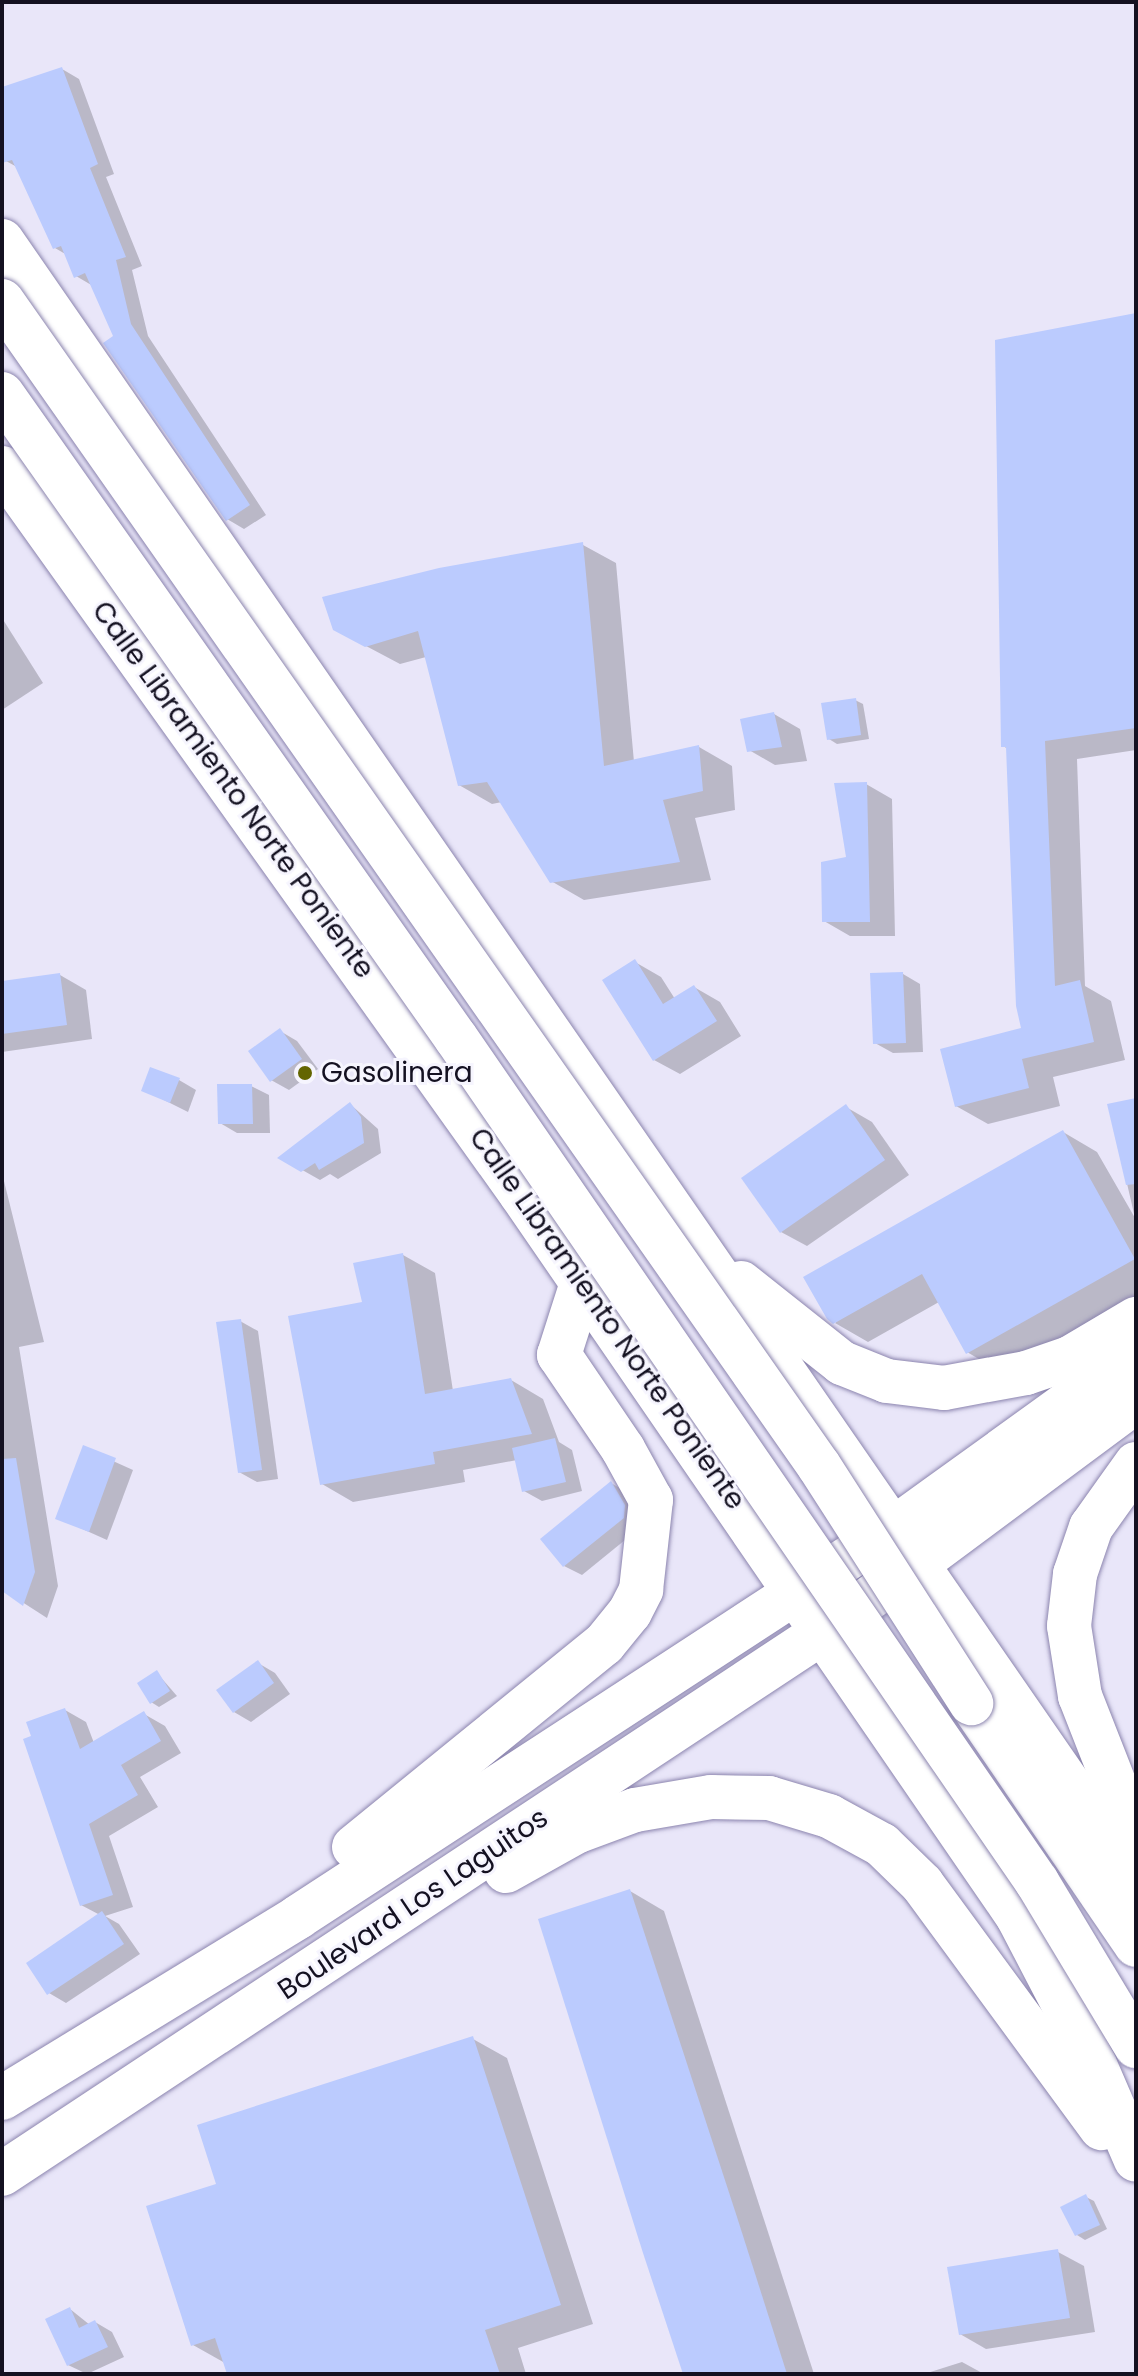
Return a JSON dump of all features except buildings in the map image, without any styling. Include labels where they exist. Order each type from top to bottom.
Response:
[{"type":"main road","points":[[2,241],[1136,1881]]},
{"type":"main road","points":[[2,301],[819,1466],[971,1703],[1136,1945]]},
{"type":"main road","name":"Calle Libramiento Norte Poniente","points":[[2,394],[456,1038],[1020,1856],[1118,2008],[1136,2046]]},
{"type":"main road","name":"Calle Libramiento Norte Poniente","points":[[2,468],[582,1283],[1018,1917],[1095,2065],[1136,2160]]},
{"type":"main road","points":[[697,1247],[842,1363],[887,1381],[944,1388],[1026,1373],[1070,1358],[1136,1319]]},
{"type":"main road","points":[[298,1917],[311,1888],[346,1854],[604,1644],[630,1612],[641,1590],[651,1500],[623,1449],[559,1355],[582,1283]]},
{"type":"main road","points":[[905,1546],[1136,1354]]},
{"type":"main road","points":[[905,1546],[1136,1401]]},
{"type":"main road","points":[[1136,1464],[1091,1527],[1075,1574],[1069,1626],[1080,1696],[1136,1839]]},
{"type":"main road","name":"Boulevard Los Laguitos","points":[[2,2098],[298,1917],[515,1771],[797,1594],[905,1546]]},
{"type":"main road","name":"Boulevard Los Laguitos","points":[[2,2174],[323,1965],[823,1632],[905,1546]]},
{"type":"main road","points":[[323,1965],[359,1952],[578,1831],[650,1807],[711,1797],[769,1798],[829,1816],[882,1845],[922,1884],[1104,2133],[1136,2167]]},
{"type":"place","name":"Gasolinera","points":[[305,1073]]}]
